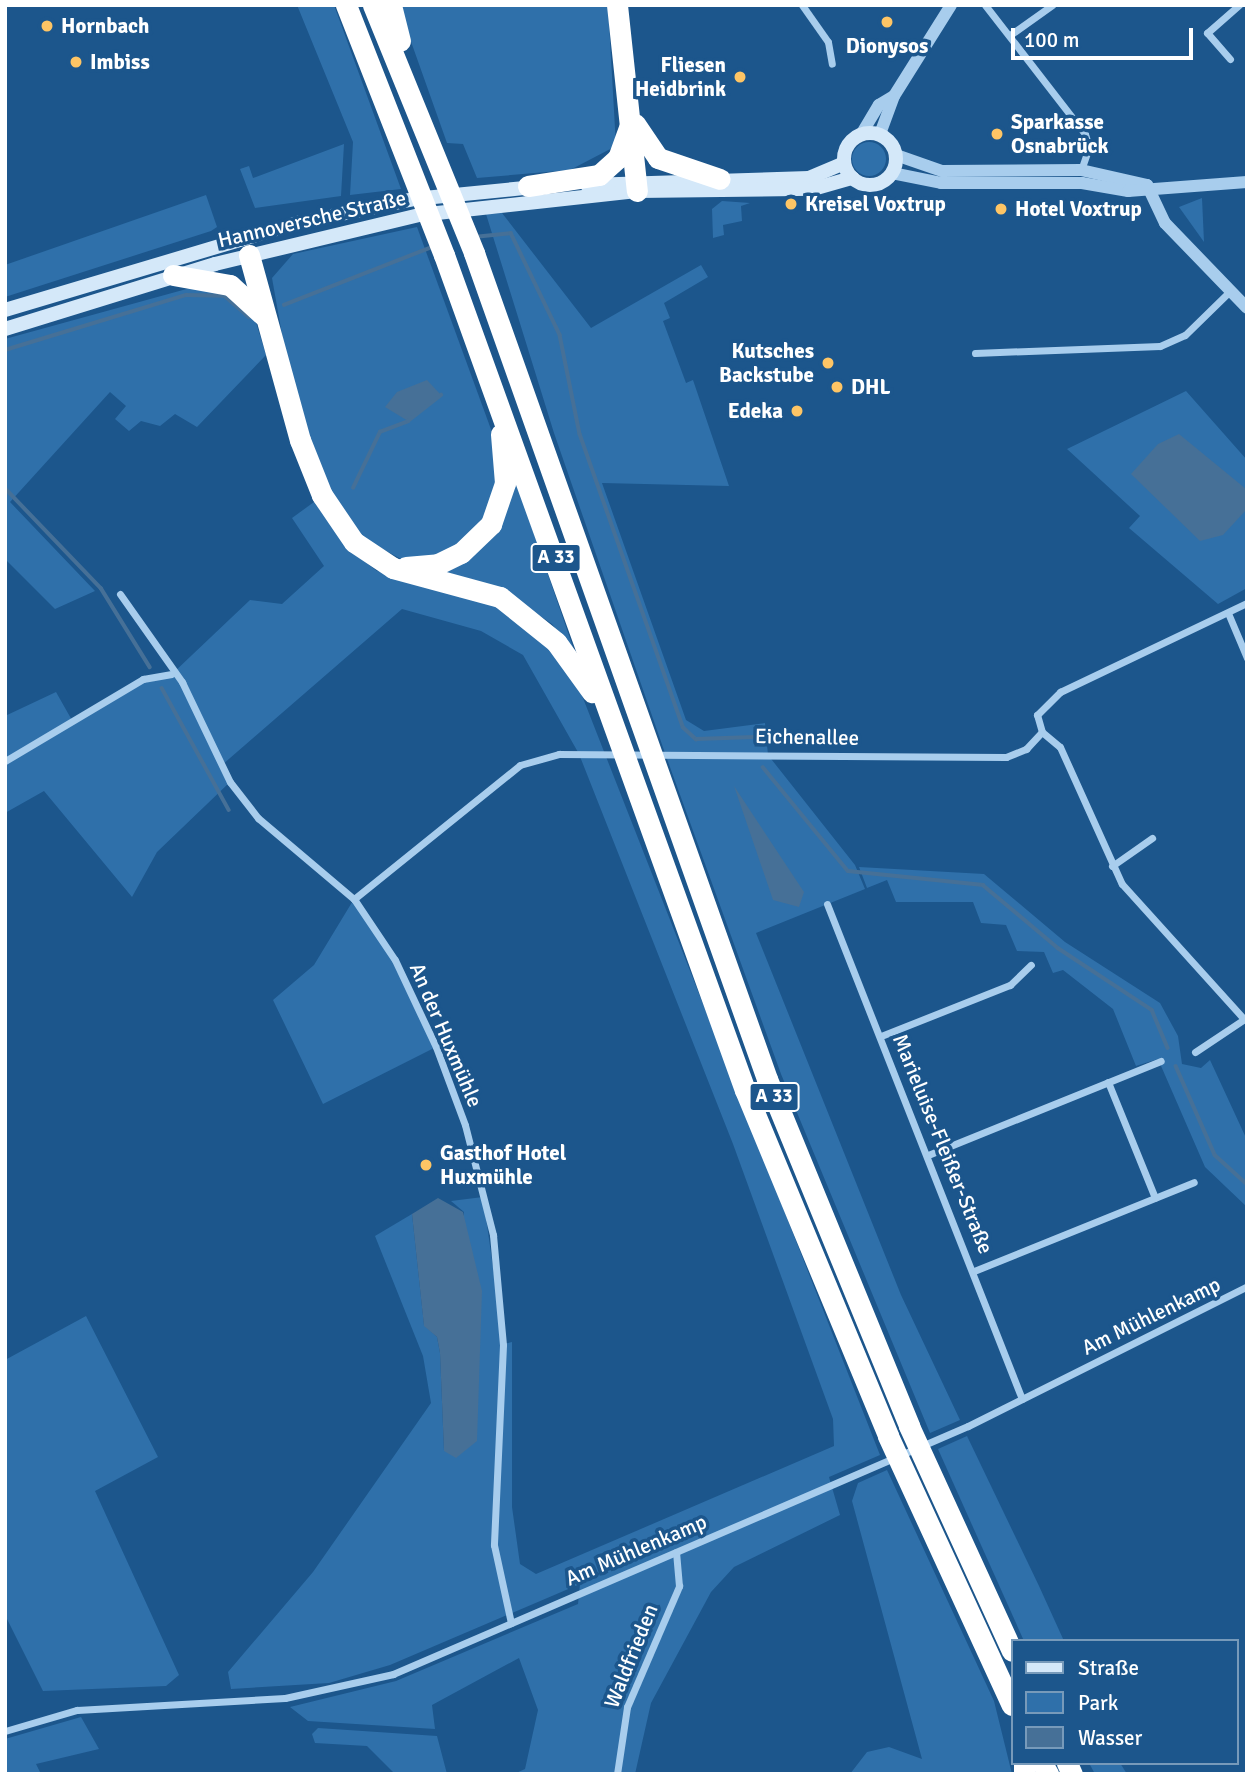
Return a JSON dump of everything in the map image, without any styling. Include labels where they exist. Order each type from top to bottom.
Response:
[{"type":"highway","name":"A 33","points":[[346,5],[444,255],[614,736],[745,1090],[908,1483],[1009,1698]]},
{"type":"highway","name":"A 33","points":[[373,5],[474,253],[642,739],[767,1079],[909,1426],[1010,1647]]},
{"type":"highway","points":[[391,5],[419,117]]},
{"type":"highway","points":[[617,5],[631,112],[636,185]]},
{"type":"highway","points":[[631,112],[658,158],[720,178]]},
{"type":"highway","points":[[528,186],[610,168],[624,147],[631,112]]},
{"type":"highway","points":[[247,245],[266,318],[322,495],[354,542],[393,568],[476,589],[529,615],[576,667],[614,736]]},
{"type":"highway","points":[[173,275],[230,285],[266,318]]},
{"type":"highway","points":[[393,568],[438,564],[461,553],[491,524],[505,483],[494,391]]},
{"type":"main road","points":[[636,185],[790,191],[852,178],[873,185],[892,173],[896,155],[880,134],[862,133],[850,141],[844,163],[852,178]]},
{"type":"main road","points":[[636,185],[720,178],[809,178],[844,163]]},
{"type":"main road","name":"Hannoversche Straße","points":[[5,310],[414,199],[528,186],[636,185]]},
{"type":"main road","name":"Hannoversche Straße","points":[[5,329],[173,275],[247,245],[419,215],[636,185]]},
{"type":"street","points":[[802,5],[828,42],[832,64]]},
{"type":"street","points":[[880,134],[894,96],[951,5]]},
{"type":"street","points":[[985,5],[1085,134],[1089,147],[1081,170]]},
{"type":"street","points":[[1010,35],[1052,5]]},
{"type":"street","points":[[1230,59],[1208,33],[1239,5]]},
{"type":"street","points":[[862,133],[880,105],[894,96]]},
{"type":"street","points":[[896,155],[942,171],[1081,170],[1147,185],[1247,182]]},
{"type":"street","points":[[892,173],[941,183],[1082,183],[1128,191],[1147,185]]},
{"type":"street","points":[[1147,185],[1165,223],[1247,308]]},
{"type":"street","points":[[975,353],[1160,346],[1185,335],[1230,291]]},
{"type":"street","name":"An der Huxmühle","points":[[120,594],[172,674],[182,682],[230,782],[258,818],[354,899],[395,960],[436,1047],[465,1125],[493,1235],[503,1345],[494,1545],[511,1623]]},
{"type":"street","points":[[1195,1052],[1246,1018],[1112,866],[1060,747],[1042,732],[1037,715],[1060,692],[1247,603]]},
{"type":"street","points":[[1228,613],[1247,658]]},
{"type":"street","points":[[5,761],[143,679],[172,674]]},
{"type":"street","name":"Eichenallee","points":[[354,899],[520,765],[559,754],[1006,757],[1027,749],[1042,732]]},
{"type":"street","points":[[1112,866],[1152,838]]},
{"type":"street","name":"Marieluise-Fleißer-Straße","points":[[827,904],[974,1271],[1022,1399]]},
{"type":"street","points":[[881,1036],[1010,985],[1031,965]]},
{"type":"street","points":[[928,1155],[1161,1061]]},
{"type":"street","points":[[1108,1082],[1155,1198]]},
{"type":"street","points":[[974,1271],[1194,1182]]},
{"type":"street","name":"Am Mühlenkamp","points":[[5,1731],[77,1710],[334,1690],[393,1674],[1022,1399],[1247,1286]]},
{"type":"street","name":"Waldfrieden","points":[[617,1774],[627,1707],[679,1586],[676,1552]]},
{"type":"green space","points":[[297,5],[334,5],[401,189],[350,195],[353,142]]},
{"type":"green space","points":[[398,5],[608,5],[616,146],[570,170],[477,178],[463,144],[447,143]]},
{"type":"green space","points":[[869,142],[881,147],[886,159],[881,171],[869,176],[857,171],[852,159],[857,147]]},
{"type":"green space","points":[[344,144],[341,196],[255,208],[240,169],[249,166],[253,178]]},
{"type":"green space","points":[[206,195],[217,227],[211,231],[5,297],[5,265]]},
{"type":"green space","points":[[1202,198],[1204,242],[1179,207]]},
{"type":"green space","points":[[722,201],[750,203],[741,206],[742,221],[723,225],[724,235],[713,238],[712,209]]},
{"type":"green space","points":[[502,213],[591,328],[701,265],[708,277],[664,303],[670,318],[663,321],[686,383],[693,380],[729,486],[602,483],[686,720],[704,731],[765,723],[768,755],[855,865],[865,889],[756,933],[901,1295],[960,1420],[930,1433],[781,1074],[666,756],[554,433],[486,214]]},
{"type":"green space","points":[[417,227],[500,454],[494,508],[447,555],[401,559],[357,535],[326,490],[291,385],[272,278],[293,254]]},
{"type":"green space","points":[[201,285],[217,286],[255,319],[266,355],[197,427],[175,414],[160,426],[141,421],[129,431],[115,419],[126,406],[110,392],[10,502],[95,591],[55,609],[5,559],[5,339]]},
{"type":"green space","points":[[1186,391],[1247,460],[1247,588],[1218,604],[1129,528],[1140,516],[1067,449]]},
{"type":"green space","points":[[512,470],[575,653],[552,624],[511,596],[426,571],[467,556]]},
{"type":"green space","points":[[314,502],[352,552],[377,571],[448,586],[526,618],[572,670],[880,1455],[829,1477],[840,1515],[734,1567],[711,1592],[651,1703],[635,1774],[514,1774],[525,1769],[538,1710],[519,1658],[432,1705],[435,1729],[308,1721],[290,1707],[396,1681],[578,1604],[580,1584],[390,1665],[329,1683],[231,1689],[228,1672],[313,1572],[431,1403],[423,1356],[375,1236],[412,1214],[424,1325],[437,1337],[440,1353],[444,1451],[464,1212],[451,1201],[483,1197],[504,1344],[512,1342],[512,1507],[520,1564],[536,1574],[834,1446],[833,1419],[733,1144],[579,754],[523,655],[481,631],[402,609],[222,765],[230,782],[157,852],[132,897],[44,791],[5,813],[5,716],[56,692],[73,722],[143,679],[172,674],[250,600],[282,604],[324,566],[292,518]]},
{"type":"green space","points":[[859,867],[984,874],[1065,942],[1160,1003],[1178,1036],[1182,1064],[1201,1068],[1210,1060],[1247,1140],[1247,1207],[1205,1167],[1158,1059],[1136,1066],[1113,1009],[1063,970],[1053,973],[1044,952],[1017,951],[1006,925],[981,923],[973,902],[896,902],[887,880],[867,888]]},
{"type":"green space","points":[[354,899],[395,960],[436,1047],[323,1104],[273,1000],[314,965]]},
{"type":"green space","points":[[86,1316],[158,1457],[95,1491],[179,1675],[166,1686],[43,1691],[5,1615],[5,1360]]},
{"type":"green space","points":[[967,1436],[1063,1639],[1023,1639],[938,1449]]},
{"type":"green space","points":[[887,1470],[994,1701],[1012,1774],[850,1774],[867,1752],[889,1747],[922,1759],[852,1501],[858,1483]]},
{"type":"green space","points":[[81,1717],[99,1749],[36,1764],[41,1774],[5,1774],[5,1739]]},
{"type":"green space","points":[[318,1728],[437,1736],[447,1774],[395,1774],[367,1746],[315,1743],[312,1734]]},
{"type":"green space","points":[[1090,1765],[1121,1765],[1127,1774],[1095,1774]]},
{"type":"water","points":[[427,380],[441,395],[408,421],[385,407],[397,392]]},
{"type":"water","points":[[1179,434],[1246,489],[1247,509],[1223,535],[1200,541],[1131,474],[1158,444]]},
{"type":"water","points":[[734,786],[804,892],[799,907],[773,900]]},
{"type":"water","points":[[438,1198],[463,1212],[482,1291],[477,1441],[456,1458],[444,1451],[440,1353],[437,1337],[424,1326],[412,1214]]},
{"type":"waterway","points":[[474,237],[511,233],[560,335],[580,434],[683,727],[696,739],[754,737]]},
{"type":"waterway","points":[[284,305],[432,247]]},
{"type":"waterway","points":[[5,350],[186,295],[225,296],[249,317]]},
{"type":"waterway","points":[[353,488],[380,432],[408,421],[441,395]]},
{"type":"waterway","points":[[5,488],[101,588],[150,667]]},
{"type":"waterway","points":[[162,688],[229,810]]},
{"type":"waterway","points":[[763,767],[848,871],[983,885],[1058,948],[1152,1010],[1168,1048]]},
{"type":"waterway","points":[[1176,1066],[1215,1155],[1247,1184]]},
{"type":"place","name":"Dionysos","points":[[887,22]]},
{"type":"place","name":"Hornbach","points":[[47,26]]},
{"type":"place","name":"Imbiss","points":[[76,62]]},
{"type":"place","name":"Fliesen Heidbrink","points":[[740,77]]},
{"type":"place","name":"Sparkasse Osnabrück","points":[[997,134]]},
{"type":"place","name":"Kreisel Voxtrup","points":[[791,204]]},
{"type":"place","name":"Hotel Voxtrup","points":[[1001,209]]},
{"type":"place","name":"Kutsches Backstube","points":[[828,363]]},
{"type":"place","name":"DHL","points":[[837,387]]},
{"type":"place","name":"Edeka","points":[[797,411]]},
{"type":"place","name":"Gasthof Hotel Huxmühle","points":[[426,1165]]}]
